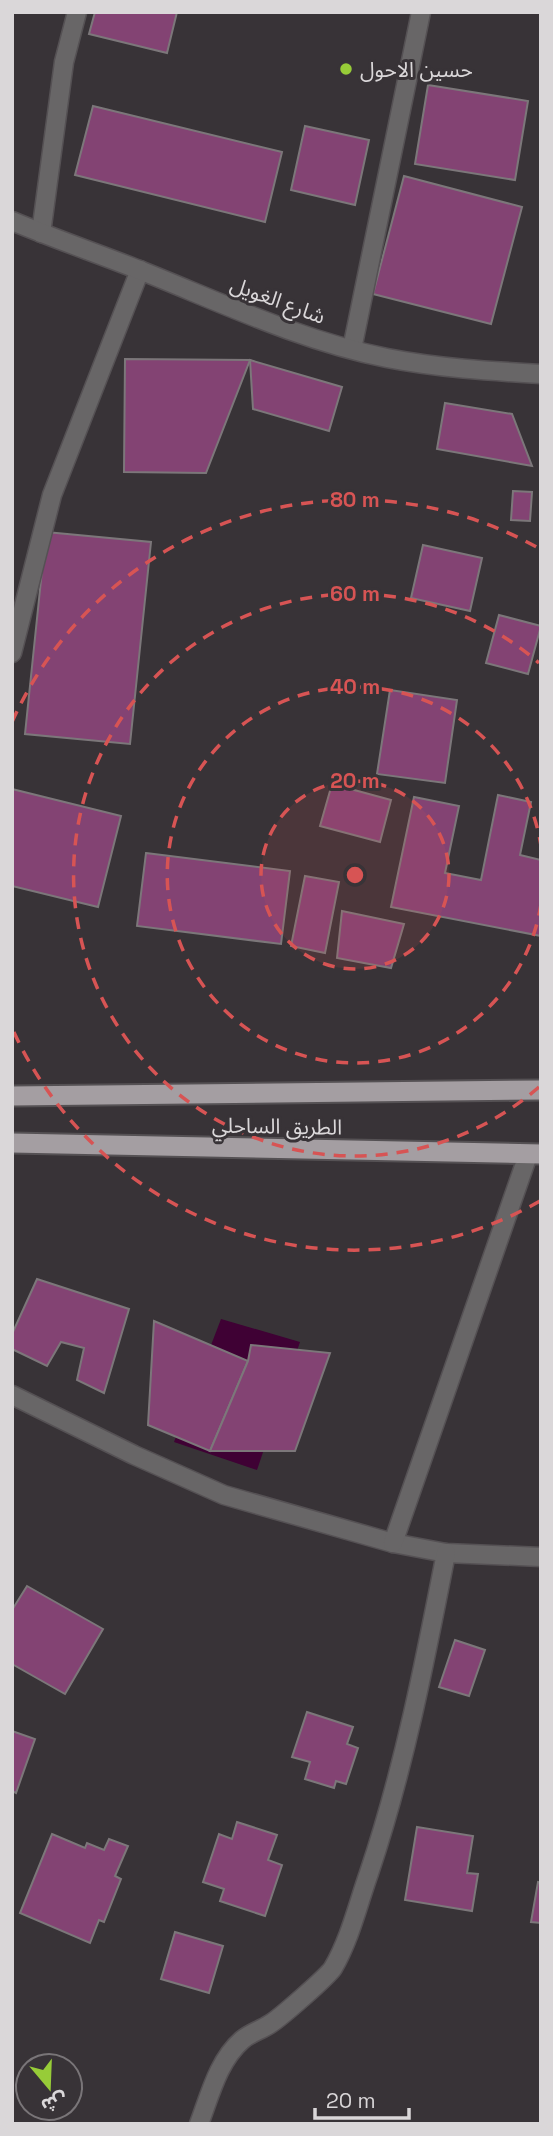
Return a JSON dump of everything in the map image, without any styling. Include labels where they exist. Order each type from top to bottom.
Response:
[{"type":"highway","name":"الطريق الساحلي","points":[[12,1096],[541,1090]]},
{"type":"highway","name":"الطريق الساحلي","points":[[12,1143],[534,1155]]},
{"type":"street","points":[[41,233],[64,62],[77,12]]},
{"type":"street","points":[[352,349],[421,12]]},
{"type":"street","name":"شارع الغويل","points":[[12,221],[256,318],[352,349],[386,358],[460,369],[541,374]]},
{"type":"street","points":[[12,653],[52,495],[140,270]]},
{"type":"street","points":[[393,1543],[534,1155]]},
{"type":"street","points":[[12,1395],[134,1455],[224,1495],[393,1543],[446,1553],[541,1557]]},
{"type":"street","points":[[199,2124],[219,2072],[229,2055],[243,2039],[273,2023],[332,1970],[352,1925],[394,1787],[428,1645],[446,1553]]},
{"type":"shaded area","points":[[221,1319],[300,1342],[257,1470],[174,1442]]},
{"type":"building","points":[[95,12],[177,12],[167,53],[89,34]]},
{"type":"building","points":[[428,85],[528,101],[515,180],[415,164]]},
{"type":"building","points":[[93,106],[282,152],[265,222],[75,175]]},
{"type":"building","points":[[305,126],[369,140],[355,205],[291,190]]},
{"type":"building","points":[[404,176],[522,207],[491,324],[373,294]]},
{"type":"building","points":[[125,359],[250,360],[206,473],[124,472]]},
{"type":"building","points":[[250,360],[342,387],[329,431],[253,409]]},
{"type":"building","points":[[445,403],[512,414],[532,466],[437,449]]},
{"type":"building","points":[[513,491],[532,492],[530,521],[511,520]]},
{"type":"building","points":[[46,532],[151,542],[130,744],[25,734]]},
{"type":"building","points":[[423,545],[482,558],[470,611],[411,598]]},
{"type":"building","points":[[499,615],[541,626],[528,674],[486,663]]},
{"type":"building","points":[[390,690],[457,700],[445,783],[377,774]]},
{"type":"building","points":[[332,784],[391,800],[380,842],[320,826]]},
{"type":"building","points":[[12,789],[121,816],[98,907],[12,886]]},
{"type":"building","points":[[498,795],[531,802],[520,855],[541,860],[541,936],[391,907],[414,797],[459,806],[445,873],[481,880]]},
{"type":"building","points":[[146,853],[290,871],[281,944],[137,926]]},
{"type":"building","points":[[305,876],[339,882],[325,953],[291,946]]},
{"type":"building","points":[[342,911],[404,924],[391,968],[337,958]]},
{"type":"building","points":[[37,1279],[129,1309],[104,1393],[77,1380],[84,1348],[61,1342],[47,1366],[12,1349],[12,1334]]},
{"type":"building","points":[[154,1321],[248,1361],[210,1451],[148,1425]]},
{"type":"building","points":[[251,1345],[330,1353],[295,1451],[210,1451],[248,1361]]},
{"type":"building","points":[[27,1586],[103,1629],[65,1694],[12,1664],[12,1610]]},
{"type":"building","points":[[455,1640],[485,1650],[469,1696],[439,1687]]},
{"type":"building","points":[[307,1712],[353,1727],[347,1744],[358,1748],[346,1784],[336,1781],[334,1788],[305,1779],[310,1762],[292,1757]]},
{"type":"building","points":[[12,1731],[35,1739],[16,1793],[12,1791]]},
{"type":"building","points":[[237,1822],[277,1835],[268,1860],[282,1865],[265,1916],[220,1901],[224,1889],[203,1882],[219,1834],[232,1839]]},
{"type":"building","points":[[417,1827],[473,1836],[467,1873],[478,1874],[472,1911],[405,1900]]},
{"type":"building","points":[[52,1834],[85,1848],[87,1843],[104,1850],[109,1839],[128,1846],[115,1876],[121,1879],[104,1922],[99,1920],[90,1943],[20,1913]]},
{"type":"building","points":[[538,1882],[541,1883],[541,1923],[531,1922]]},
{"type":"building","points":[[175,1932],[223,1946],[209,1993],[161,1979]]},
{"type":"place","name":"حسين الاحول","points":[[346,69]]}]
